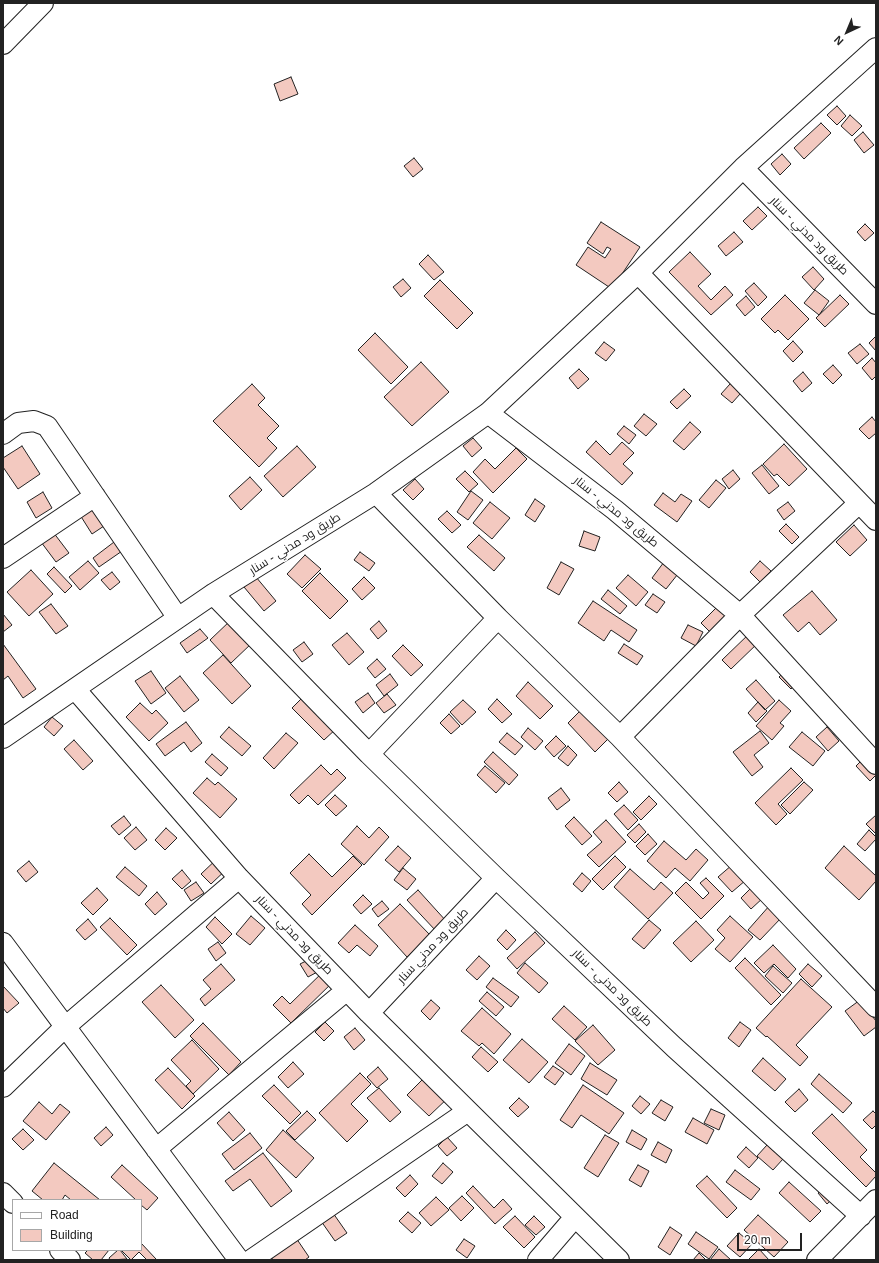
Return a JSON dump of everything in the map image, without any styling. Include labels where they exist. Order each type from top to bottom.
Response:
[{"type":"street","points":[[3,44],[43,3]]},
{"type":"street","name":"طريق ود مدني - سنار","points":[[3,738],[214,594],[376,493],[488,414],[638,272],[743,168],[875,50]]},
{"type":"street","name":"طريق ود مدني - سنار","points":[[743,168],[876,304]]},
{"type":"street","points":[[638,272],[876,520]]},
{"type":"street","name":"طريق ود مدني - سنار","points":[[488,414],[615,510],[740,615],[876,764]]},
{"type":"street","points":[[3,434],[18,423],[34,421],[47,426],[178,618]]},
{"type":"street","points":[[376,493],[498,618],[620,737],[876,1007]]},
{"type":"street","points":[[3,558],[94,496]]},
{"type":"street","points":[[620,737],[740,615],[860,503]]},
{"type":"street","name":"طريق ود مدني - سنار","points":[[214,594],[369,754],[496,878],[674,1047],[861,1216]]},
{"type":"street","points":[[369,754],[498,618]]},
{"type":"street","name":"طريق ود مدني - سنار","points":[[75,689],[239,878],[369,1013],[619,1260]]},
{"type":"street","points":[[3,1086],[65,1027],[239,878]]},
{"type":"street","name":"طريق ود مدني سنار","points":[[369,1013],[496,878]]},
{"type":"street","points":[[3,943],[238,1259],[468,1110]]},
{"type":"street","points":[[156,1149],[347,990]]},
{"type":"street","points":[[3,1193],[12,1202]]},
{"type":"street","points":[[818,1260],[876,1200]]},
{"type":"street","points":[[538,1260],[575,1216]]},
{"type":"street","points":[[61,1251],[70,1260]]},
{"type":"building","points":[[291,77],[298,94],[280,101],[274,84]]},
{"type":"building","points":[[837,106],[846,116],[837,125],[827,115]]},
{"type":"building","points":[[850,115],[862,126],[852,136],[841,126]]},
{"type":"building","points":[[821,123],[831,133],[804,159],[794,148]]},
{"type":"building","points":[[863,132],[874,145],[864,153],[854,140]]},
{"type":"building","points":[[782,154],[791,164],[780,175],[771,164]]},
{"type":"building","points":[[414,158],[423,169],[413,177],[404,166]]},
{"type":"building","points":[[758,207],[767,216],[752,230],[743,221]]},
{"type":"building","points":[[601,222],[640,247],[612,289],[576,265],[588,247],[605,258],[611,249],[607,247],[603,254],[587,243]]},
{"type":"building","points":[[865,224],[874,233],[865,241],[857,232]]},
{"type":"building","points":[[734,232],[743,242],[726,256],[718,246]]},
{"type":"building","points":[[690,252],[711,274],[698,286],[711,300],[725,286],[733,295],[711,315],[669,272]]},
{"type":"building","points":[[428,255],[444,272],[434,280],[419,264]]},
{"type":"building","points":[[813,267],[824,279],[814,290],[802,277]]},
{"type":"building","points":[[403,279],[411,288],[401,297],[393,287]]},
{"type":"building","points":[[440,280],[473,313],[457,329],[424,296]]},
{"type":"building","points":[[754,283],[767,297],[758,306],[745,291]]},
{"type":"building","points":[[815,290],[829,301],[819,315],[804,303]]},
{"type":"building","points":[[785,295],[809,319],[788,340],[778,330],[775,333],[761,319]]},
{"type":"building","points":[[840,295],[849,304],[825,327],[816,318]]},
{"type":"building","points":[[746,296],[755,307],[745,316],[736,305]]},
{"type":"building","points":[[375,333],[408,367],[391,384],[358,350]]},
{"type":"building","points":[[876,336],[876,351],[869,343]]},
{"type":"building","points":[[793,341],[803,352],[793,362],[783,351]]},
{"type":"building","points":[[604,342],[615,350],[606,361],[595,353]]},
{"type":"building","points":[[860,344],[869,354],[857,364],[848,353]]},
{"type":"building","points":[[872,358],[876,363],[876,376],[872,380],[862,368]]},
{"type":"building","points":[[421,362],[449,392],[412,426],[384,397]]},
{"type":"building","points":[[833,365],[842,375],[833,384],[823,374]]},
{"type":"building","points":[[579,369],[589,379],[578,389],[569,378]]},
{"type":"building","points":[[803,372],[812,383],[802,392],[793,381]]},
{"type":"building","points":[[739,374],[749,384],[732,403],[721,394]]},
{"type":"building","points":[[252,384],[265,398],[258,405],[279,426],[267,438],[277,448],[259,467],[213,421]]},
{"type":"building","points":[[684,389],[691,396],[677,409],[670,402]]},
{"type":"building","points":[[644,414],[657,424],[646,436],[634,426]]},
{"type":"building","points":[[872,417],[876,422],[876,433],[869,439],[859,429]]},
{"type":"building","points":[[690,422],[701,432],[684,450],[673,441]]},
{"type":"building","points":[[624,426],[636,435],[629,444],[617,434]]},
{"type":"building","points":[[473,438],[482,448],[472,457],[463,446]]},
{"type":"building","points":[[596,441],[610,455],[622,442],[634,453],[623,464],[633,473],[622,485],[586,452]]},
{"type":"building","points":[[784,444],[807,469],[789,486],[777,474],[774,476],[763,464]]},
{"type":"building","points":[[22,446],[40,474],[18,489],[3,467],[3,458]]},
{"type":"building","points":[[297,446],[316,467],[283,497],[264,476]]},
{"type":"building","points":[[516,448],[527,459],[493,493],[473,472],[485,459],[495,469]]},
{"type":"building","points":[[762,465],[779,486],[769,494],[752,473]]},
{"type":"building","points":[[733,470],[740,479],[729,489],[722,479]]},
{"type":"building","points":[[465,471],[478,484],[469,492],[456,479]]},
{"type":"building","points":[[250,477],[262,490],[241,510],[229,496]]},
{"type":"building","points":[[415,479],[424,489],[413,500],[403,490]]},
{"type":"building","points":[[716,480],[726,488],[709,508],[699,500]]},
{"type":"building","points":[[471,491],[483,500],[468,520],[457,512]]},
{"type":"building","points":[[43,492],[52,508],[36,518],[27,502]]},
{"type":"building","points":[[663,493],[675,502],[681,494],[692,501],[677,522],[654,505]]},
{"type":"building","points":[[88,499],[104,526],[92,534],[75,507]]},
{"type":"building","points":[[535,499],[545,506],[535,522],[525,515]]},
{"type":"building","points":[[490,502],[510,518],[492,539],[473,523]]},
{"type":"building","points":[[788,502],[795,511],[784,520],[777,510]]},
{"type":"building","points":[[447,511],[461,525],[452,533],[438,519]]},
{"type":"building","points":[[786,524],[799,537],[792,544],[779,531]]},
{"type":"building","points":[[854,525],[867,540],[850,556],[836,542]]},
{"type":"building","points":[[50,528],[69,553],[56,562],[38,538]]},
{"type":"building","points":[[584,531],[600,537],[595,551],[579,546]]},
{"type":"building","points":[[479,535],[505,558],[494,571],[467,547]]},
{"type":"building","points":[[118,539],[125,549],[99,567],[93,558]]},
{"type":"building","points":[[360,552],[375,563],[369,571],[354,560]]},
{"type":"building","points":[[670,554],[685,565],[666,589],[652,578]]},
{"type":"building","points":[[305,555],[321,569],[302,588],[287,574]]},
{"type":"building","points":[[88,561],[99,573],[80,590],[69,577]]},
{"type":"building","points":[[760,561],[771,571],[760,582],[750,572]]},
{"type":"building","points":[[561,562],[574,569],[559,595],[547,588]]},
{"type":"building","points":[[54,567],[72,586],[65,593],[47,574]]},
{"type":"building","points":[[31,570],[53,594],[29,616],[7,592]]},
{"type":"building","points":[[112,572],[120,582],[110,590],[101,580]]},
{"type":"building","points":[[320,573],[348,601],[330,619],[302,591]]},
{"type":"building","points":[[628,575],[648,592],[636,606],[616,588]]},
{"type":"building","points":[[256,577],[276,601],[264,611],[244,587]]},
{"type":"building","points":[[364,577],[375,588],[362,600],[352,589]]},
{"type":"building","points":[[608,590],[627,606],[620,614],[601,599]]},
{"type":"building","points":[[812,591],[837,620],[820,635],[809,622],[798,632],[783,615]]},
{"type":"building","points":[[653,594],[665,602],[657,613],[645,605]]},
{"type":"building","points":[[593,601],[637,630],[629,642],[611,630],[604,641],[578,623]]},
{"type":"building","points":[[723,601],[735,613],[713,635],[701,623]]},
{"type":"building","points":[[51,604],[68,626],[56,634],[39,612]]},
{"type":"building","points":[[3,614],[12,625],[3,632]]},
{"type":"building","points":[[231,620],[252,643],[231,663],[210,640]]},
{"type":"building","points":[[379,621],[387,631],[378,639],[370,629]]},
{"type":"building","points":[[688,625],[703,632],[696,646],[681,638]]},
{"type":"building","points":[[200,629],[208,638],[187,653],[180,643]]},
{"type":"building","points":[[751,632],[760,641],[731,669],[722,660]]},
{"type":"building","points":[[347,633],[364,652],[349,665],[332,645]]},
{"type":"building","points":[[304,642],[313,654],[302,662],[293,650]]},
{"type":"building","points":[[3,644],[36,689],[23,698],[8,676],[3,680]]},
{"type":"building","points":[[624,644],[643,656],[637,665],[618,653]]},
{"type":"building","points":[[403,645],[423,665],[411,676],[392,656]]},
{"type":"building","points":[[223,655],[251,686],[232,704],[203,673]]},
{"type":"building","points":[[377,659],[386,669],[375,678],[367,668]]},
{"type":"building","points":[[787,669],[798,681],[791,689],[779,677]]},
{"type":"building","points":[[151,671],[166,693],[151,704],[135,681]]},
{"type":"building","points":[[390,674],[398,685],[384,696],[376,685]]},
{"type":"building","points":[[180,676],[199,700],[184,712],[165,688]]},
{"type":"building","points":[[756,680],[775,701],[765,710],[746,689]]},
{"type":"building","points":[[528,682],[553,706],[540,719],[516,696]]},
{"type":"building","points":[[368,693],[375,703],[363,713],[355,702]]},
{"type":"building","points":[[387,694],[396,705],[384,713],[376,703]]},
{"type":"building","points":[[304,696],[337,728],[324,740],[292,708]]},
{"type":"building","points":[[497,699],[512,714],[502,723],[488,709]]},
{"type":"building","points":[[463,700],[476,712],[462,725],[450,712]]},
{"type":"building","points":[[779,700],[791,711],[780,723],[784,726],[772,740],[756,726]]},
{"type":"building","points":[[758,702],[767,711],[756,722],[748,713]]},
{"type":"building","points":[[140,703],[152,714],[156,710],[168,723],[149,741],[126,717]]},
{"type":"building","points":[[585,706],[613,734],[595,752],[568,723]]},
{"type":"building","points":[[449,714],[460,726],[451,734],[440,723]]},
{"type":"building","points":[[52,717],[63,726],[54,736],[44,727]]},
{"type":"building","points":[[186,722],[202,743],[191,752],[184,742],[165,756],[156,744]]},
{"type":"building","points":[[229,727],[251,746],[242,756],[220,737]]},
{"type":"building","points":[[827,727],[839,741],[828,751],[816,737]]},
{"type":"building","points":[[528,728],[543,741],[535,750],[521,737]]},
{"type":"building","points":[[760,731],[769,743],[754,755],[763,767],[752,776],[733,752]]},
{"type":"building","points":[[802,732],[825,751],[813,766],[789,747]]},
{"type":"building","points":[[286,733],[298,743],[274,769],[263,758]]},
{"type":"building","points":[[507,733],[523,746],[515,755],[499,742]]},
{"type":"building","points":[[556,736],[566,746],[554,757],[545,747]]},
{"type":"building","points":[[74,740],[93,761],[83,770],[64,749]]},
{"type":"building","points":[[568,746],[577,755],[568,766],[558,758]]},
{"type":"building","points":[[493,752],[518,775],[509,785],[484,762]]},
{"type":"building","points":[[212,754],[228,768],[221,776],[205,762]]},
{"type":"building","points":[[864,758],[876,771],[876,775],[870,781],[856,766]]},
{"type":"building","points":[[321,765],[331,775],[337,769],[346,778],[318,805],[308,795],[299,804],[290,795]]},
{"type":"building","points":[[485,766],[505,783],[496,793],[477,775]]},
{"type":"building","points":[[791,768],[803,780],[778,804],[787,814],[776,825],[755,803]]},
{"type":"building","points":[[207,778],[215,785],[218,782],[237,799],[220,818],[193,793]]},
{"type":"building","points":[[619,782],[628,792],[617,802],[608,793]]},
{"type":"building","points":[[804,782],[813,790],[790,814],[781,805]]},
{"type":"building","points":[[561,788],[570,800],[557,810],[548,798]]},
{"type":"building","points":[[335,795],[347,806],[336,816],[325,805]]},
{"type":"building","points":[[649,796],[657,804],[641,820],[633,812]]},
{"type":"building","points":[[624,805],[638,820],[628,830],[614,814]]},
{"type":"building","points":[[876,815],[876,834],[866,824]]},
{"type":"building","points":[[124,816],[131,825],[119,835],[111,826]]},
{"type":"building","points":[[574,817],[592,836],[582,845],[565,826]]},
{"type":"building","points":[[606,820],[626,842],[599,867],[587,855],[602,842],[593,832]]},
{"type":"building","points":[[639,824],[646,832],[635,843],[627,835]]},
{"type":"building","points":[[357,826],[369,838],[379,827],[389,837],[364,865],[341,844]]},
{"type":"building","points":[[136,827],[147,840],[135,850],[124,838]]},
{"type":"building","points":[[166,828],[177,838],[165,850],[155,840]]},
{"type":"building","points":[[869,830],[876,837],[876,839],[865,851],[857,844]]},
{"type":"building","points":[[648,834],[657,844],[645,855],[636,846]]},
{"type":"building","points":[[664,841],[686,860],[696,849],[708,860],[690,881],[675,868],[666,878],[647,861]]},
{"type":"building","points":[[398,846],[411,858],[399,872],[385,860]]},
{"type":"building","points":[[844,846],[876,876],[876,881],[859,900],[825,868]]},
{"type":"building","points":[[309,854],[332,877],[353,856],[362,865],[312,915],[302,904],[311,895],[290,873]]},
{"type":"building","points":[[220,856],[230,866],[211,884],[201,874]]},
{"type":"building","points":[[615,856],[626,867],[603,890],[592,879]]},
{"type":"building","points":[[29,861],[38,872],[26,882],[17,871]]},
{"type":"building","points":[[732,865],[746,880],[732,892],[718,877]]},
{"type":"building","points":[[125,867],[147,886],[139,896],[116,877]]},
{"type":"building","points":[[403,868],[416,879],[407,890],[394,880]]},
{"type":"building","points":[[630,869],[654,890],[661,882],[673,893],[648,919],[614,887]]},
{"type":"building","points":[[182,870],[191,881],[182,889],[172,879]]},
{"type":"building","points":[[582,873],[591,881],[582,892],[573,884]]},
{"type":"building","points":[[706,878],[724,896],[701,919],[675,893],[686,882],[703,899],[709,893],[700,883]]},
{"type":"building","points":[[196,882],[204,893],[191,901],[184,890]]},
{"type":"building","points":[[753,886],[764,897],[751,909],[741,898]]},
{"type":"building","points":[[97,888],[108,900],[93,915],[81,903]]},
{"type":"building","points":[[418,890],[447,922],[436,931],[407,900]]},
{"type":"building","points":[[157,892],[167,904],[155,915],[145,904]]},
{"type":"building","points":[[363,895],[372,904],[361,914],[353,905]]},
{"type":"building","points":[[382,901],[389,909],[378,917],[372,909]]},
{"type":"building","points":[[400,904],[430,935],[407,957],[378,925]]},
{"type":"building","points":[[770,905],[782,917],[760,940],[748,930]]},
{"type":"building","points":[[251,916],[265,928],[250,945],[236,934]]},
{"type":"building","points":[[730,916],[753,937],[730,962],[715,949],[725,938],[717,930]]},
{"type":"building","points":[[215,917],[232,934],[222,944],[206,927]]},
{"type":"building","points":[[110,918],[137,945],[127,955],[100,927]]},
{"type":"building","points":[[88,919],[97,930],[85,940],[76,930]]},
{"type":"building","points":[[649,920],[661,930],[644,949],[632,939]]},
{"type":"building","points":[[696,921],[714,940],[691,962],[673,943]]},
{"type":"building","points":[[355,925],[378,946],[370,956],[357,945],[349,953],[338,943]]},
{"type":"building","points":[[506,930],[516,940],[507,950],[497,940]]},
{"type":"building","points":[[535,932],[545,943],[517,969],[507,958]]},
{"type":"building","points":[[218,942],[226,953],[216,961],[208,949]]},
{"type":"building","points":[[773,945],[796,969],[788,978],[774,964],[764,973],[754,963]]},
{"type":"building","points":[[479,956],[490,966],[477,980],[466,970]]},
{"type":"building","points":[[314,957],[321,970],[308,977],[300,964]]},
{"type":"building","points":[[745,958],[781,995],[771,1005],[735,968]]},
{"type":"building","points":[[525,963],[548,983],[539,993],[517,973]]},
{"type":"building","points":[[221,964],[235,980],[205,1006],[200,999],[211,989],[203,980]]},
{"type":"building","points":[[808,964],[822,976],[812,987],[799,974]]},
{"type":"building","points":[[773,966],[792,983],[783,993],[765,976]]},
{"type":"building","points":[[326,969],[336,979],[291,1023],[273,1005],[282,996],[290,1004]]},
{"type":"building","points":[[493,978],[519,997],[511,1007],[486,987]]},
{"type":"building","points":[[801,979],[832,1007],[796,1045],[808,1057],[800,1066],[756,1028]]},
{"type":"building","points":[[161,985],[194,1020],[175,1038],[142,1002]]},
{"type":"building","points":[[3,986],[19,1003],[7,1013],[3,1008]]},
{"type":"building","points":[[487,992],[504,1007],[496,1016],[479,1001]]},
{"type":"building","points":[[431,1000],[440,1008],[430,1020],[421,1011]]},
{"type":"building","points":[[860,1000],[876,1021],[876,1027],[864,1036],[845,1011]]},
{"type":"building","points":[[564,1006],[587,1027],[575,1040],[552,1019]]},
{"type":"building","points":[[482,1008],[511,1034],[494,1054],[482,1043],[479,1046],[461,1031]]},
{"type":"building","points":[[325,1022],[334,1031],[324,1041],[315,1032]]},
{"type":"building","points":[[740,1022],[751,1030],[739,1047],[728,1038]]},
{"type":"building","points":[[203,1023],[241,1062],[229,1075],[190,1036]]},
{"type":"building","points":[[593,1025],[615,1050],[598,1065],[575,1041]]},
{"type":"building","points":[[355,1028],[365,1040],[354,1050],[344,1037]]},
{"type":"building","points":[[522,1039],[548,1062],[529,1083],[503,1060]]},
{"type":"building","points":[[192,1040],[219,1069],[193,1094],[186,1086],[191,1081],[171,1060]]},
{"type":"building","points":[[569,1044],[585,1056],[571,1075],[555,1063]]},
{"type":"building","points":[[481,1047],[498,1062],[488,1072],[472,1057]]},
{"type":"building","points":[[763,1058],[786,1079],[775,1091],[752,1071]]},
{"type":"building","points":[[293,1062],[304,1074],[288,1088],[278,1077]]},
{"type":"building","points":[[590,1063],[617,1080],[607,1095],[581,1079]]},
{"type":"building","points":[[553,1066],[564,1073],[555,1085],[544,1077]]},
{"type":"building","points":[[378,1067],[388,1079],[377,1088],[367,1077]]},
{"type":"building","points":[[168,1068],[195,1096],[182,1109],[155,1080]]},
{"type":"building","points":[[360,1073],[371,1084],[351,1104],[368,1121],[347,1142],[319,1113]]},
{"type":"building","points":[[428,1074],[450,1096],[429,1116],[407,1095]]},
{"type":"building","points":[[819,1074],[852,1103],[843,1113],[811,1084]]},
{"type":"building","points":[[274,1085],[301,1113],[290,1124],[262,1096]]},
{"type":"building","points":[[583,1085],[624,1113],[609,1134],[581,1115],[572,1128],[560,1120]]},
{"type":"building","points":[[379,1088],[401,1112],[390,1122],[367,1098]]},
{"type":"building","points":[[799,1089],[808,1100],[795,1112],[785,1102]]},
{"type":"building","points":[[640,1096],[650,1104],[641,1114],[632,1106]]},
{"type":"building","points":[[519,1098],[529,1107],[518,1117],[509,1108]]},
{"type":"building","points":[[661,1100],[673,1107],[665,1121],[652,1113]]},
{"type":"building","points":[[39,1102],[52,1114],[60,1104],[70,1112],[46,1140],[23,1121]]},
{"type":"building","points":[[711,1109],[725,1115],[719,1130],[704,1123]]},
{"type":"building","points":[[307,1111],[316,1120],[295,1140],[286,1131]]},
{"type":"building","points":[[873,1111],[876,1114],[876,1125],[872,1129],[863,1120]]},
{"type":"building","points":[[229,1112],[245,1130],[233,1141],[217,1123]]},
{"type":"building","points":[[832,1114],[867,1150],[860,1157],[876,1173],[876,1176],[866,1187],[812,1133]]},
{"type":"building","points":[[693,1118],[714,1130],[707,1144],[685,1132]]},
{"type":"building","points":[[106,1127],[113,1135],[101,1146],[94,1138]]},
{"type":"building","points":[[23,1129],[34,1140],[23,1150],[12,1139]]},
{"type":"building","points":[[283,1130],[314,1158],[296,1178],[266,1150]]},
{"type":"building","points":[[632,1130],[647,1139],[641,1150],[626,1142]]},
{"type":"building","points":[[250,1133],[262,1148],[234,1170],[222,1154]]},
{"type":"building","points":[[605,1135],[619,1143],[598,1177],[584,1168]]},
{"type":"building","points":[[447,1137],[457,1148],[447,1156],[438,1146]]},
{"type":"building","points":[[658,1142],[672,1150],[666,1163],[651,1155]]},
{"type":"building","points":[[767,1145],[783,1159],[773,1170],[757,1156]]},
{"type":"building","points":[[746,1147],[758,1158],[749,1168],[737,1157]]},
{"type":"building","points":[[263,1153],[292,1191],[271,1207],[250,1179],[233,1191],[225,1181]]},
{"type":"building","points":[[54,1163],[99,1199],[70,1199],[65,1195],[63,1199],[42,1199],[32,1191]]},
{"type":"building","points":[[443,1163],[453,1172],[442,1184],[432,1176]]},
{"type":"building","points":[[122,1165],[158,1198],[147,1210],[142,1206],[142,1199],[135,1199],[111,1177]]},
{"type":"building","points":[[638,1165],[649,1171],[641,1187],[629,1180]]},
{"type":"building","points":[[735,1170],[760,1189],[751,1200],[726,1182]]},
{"type":"building","points":[[410,1175],[418,1184],[405,1197],[396,1188]]},
{"type":"building","points":[[707,1176],[737,1208],[727,1218],[696,1186]]},
{"type":"building","points":[[789,1182],[821,1211],[810,1222],[779,1193]]},
{"type":"building","points":[[830,1183],[839,1193],[827,1204],[818,1193]]},
{"type":"building","points":[[473,1186],[494,1208],[503,1199],[512,1209],[495,1224],[466,1193]]},
{"type":"building","points":[[462,1196],[474,1208],[461,1221],[449,1208]]},
{"type":"building","points":[[436,1197],[449,1210],[431,1226],[419,1213]]},
{"type":"building","points":[[408,1212],[421,1223],[412,1233],[399,1221]]},
{"type":"building","points":[[333,1213],[347,1233],[335,1241],[321,1221]]},
{"type":"building","points":[[758,1215],[788,1242],[774,1257],[744,1230]]},
{"type":"building","points":[[515,1216],[535,1237],[524,1248],[503,1227]]},
{"type":"building","points":[[534,1216],[545,1227],[536,1235],[525,1225]]},
{"type":"building","points":[[670,1227],[682,1235],[670,1255],[658,1247]]},
{"type":"building","points":[[292,1232],[309,1257],[305,1260],[273,1260],[266,1249]]},
{"type":"building","points":[[696,1232],[718,1247],[709,1259],[688,1244]]},
{"type":"building","points":[[739,1233],[752,1244],[740,1257],[727,1246]]},
{"type":"building","points":[[464,1239],[475,1246],[467,1258],[456,1250]]},
{"type":"building","points":[[142,1244],[156,1259],[147,1260],[139,1252],[131,1260],[122,1251],[142,1251]]},
{"type":"building","points":[[719,1249],[731,1260],[710,1260]]},
{"type":"building","points":[[759,1249],[769,1260],[748,1260]]},
{"type":"building","points":[[87,1251],[108,1251],[101,1260],[93,1260],[85,1253]]},
{"type":"building","points":[[117,1251],[121,1251],[127,1259],[110,1260],[109,1258]]},
{"type":"building","points":[[699,1253],[706,1260],[693,1260]]}]
